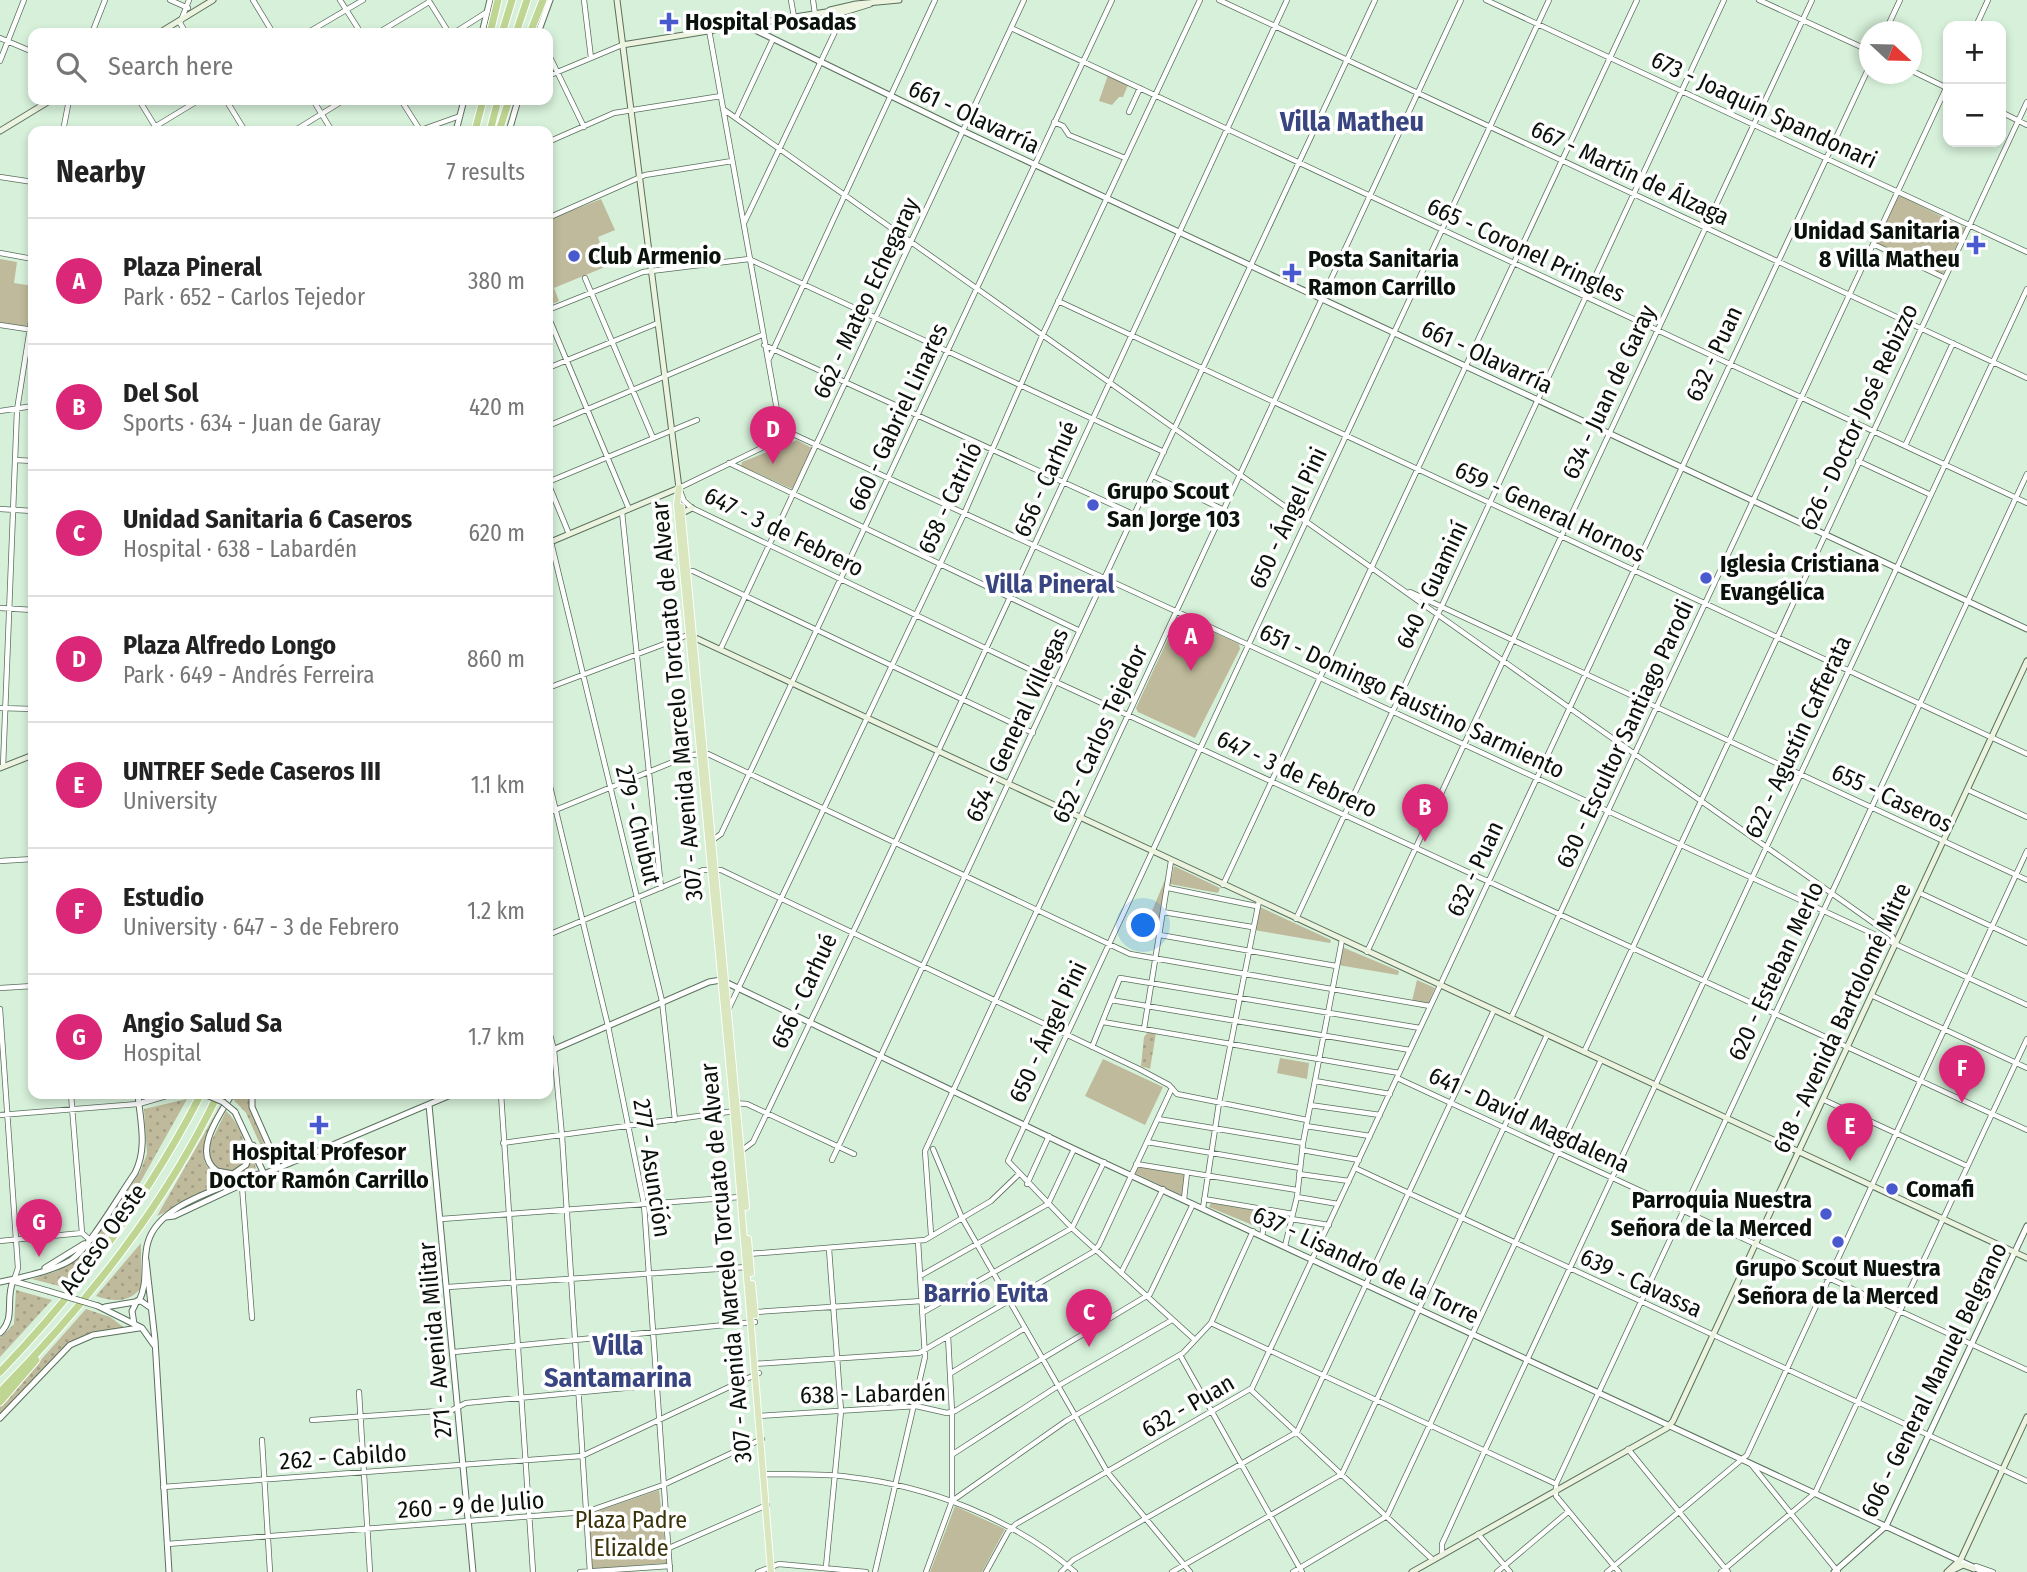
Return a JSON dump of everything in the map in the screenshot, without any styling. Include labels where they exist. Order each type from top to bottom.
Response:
[{"type":"highway","points":[[491,28],[498,0]]},
{"type":"highway","points":[[504,28],[512,0]]},
{"type":"highway","points":[[518,28],[527,0]]},
{"type":"highway","points":[[532,28],[542,0]]},
{"type":"highway","points":[[475,126],[480,105]]},
{"type":"highway","points":[[491,126],[497,105]]},
{"type":"highway","points":[[501,126],[507,105]]},
{"type":"highway","name":"Acceso Oeste","points":[[0,1372],[30,1340],[119,1230],[200,1099]]},
{"type":"highway","name":"Acceso Oeste","points":[[0,1392],[55,1335],[125,1246],[216,1099]]},
{"type":"highway","points":[[0,1402],[55,1335]]},
{"type":"highway","points":[[0,1365],[30,1340]]},
{"type":"main road","points":[[167,28],[213,0]]},
{"type":"main road","points":[[553,541],[679,488],[617,0]]},
{"type":"main road","points":[[622,45],[826,12],[841,12],[894,0]]},
{"type":"main road","points":[[826,12],[852,2],[870,4]]},
{"type":"main road","points":[[0,131],[43,105]]},
{"type":"main road","name":"307 - Avenida Marcelo Torcuato de Alvear","points":[[679,488],[685,571]]},
{"type":"main road","name":"307 - Avenida Marcelo Torcuato de Alvear","points":[[679,488],[677,505],[724,981],[772,1569]]},
{"type":"main road","points":[[682,513],[692,508]]},
{"type":"main road","points":[[691,636],[867,716],[1223,885],[1257,904],[1440,985],[2027,1258]]},
{"type":"main road","name":"618 - Avenida Bartolomé Mitre","points":[[1670,1426],[1873,996],[2027,661]]},
{"type":"main road","points":[[2,768],[28,757]]},
{"type":"main road","name":"307 - Avenida Marcelo Torcuato de Alvear","points":[[724,981],[735,1107]]},
{"type":"main road","points":[[1949,1572],[1961,1559],[2027,1417]]},
{"type":"main road","points":[[1412,1572],[1670,1426]]},
{"type":"main road","points":[[1949,1572],[1961,1565],[1976,1569]]},
{"type":"street","points":[[0,61],[24,0]]},
{"type":"street","points":[[94,28],[106,0]]},
{"type":"street","points":[[170,0],[187,6],[194,12]]},
{"type":"street","points":[[184,28],[181,20],[189,0]]},
{"type":"street","points":[[253,0],[270,28]]},
{"type":"street","points":[[340,0],[357,28]]},
{"type":"street","points":[[317,27],[363,0]]},
{"type":"street","points":[[483,28],[490,0]]},
{"type":"street","points":[[540,28],[550,0]]},
{"type":"street","points":[[584,0],[591,58]]},
{"type":"street","points":[[792,0],[794,17]]},
{"type":"street","points":[[813,0],[814,14]]},
{"type":"street","points":[[768,362],[935,0]]},
{"type":"street","name":"662 - Mateo Echegaray","points":[[721,648],[1024,0]]},
{"type":"street","name":"660 - Gabriel Linares","points":[[711,840],[721,834],[795,682],[1112,0]]},
{"type":"street","name":"658 - Catriló","points":[[728,1008],[964,514],[1058,301],[1200,0]]},
{"type":"street","name":"667 - Martín de Álzaga","points":[[1219,0],[2027,378]]},
{"type":"street","name":"656 - Carhué","points":[[739,1152],[753,1142],[767,1113],[1035,547],[1108,381],[1287,0]]},
{"type":"street","name":"654 - General Villegas","points":[[832,1160],[1375,0]]},
{"type":"street","name":"652 - Carlos Tejedor","points":[[930,1234],[924,1156],[930,1140],[1461,0]]},
{"type":"street","name":"673 - Joaquín Spandonari","points":[[1486,0],[2027,252]]},
{"type":"street","name":"650 - Ángel Pini","points":[[1018,1175],[1009,1165],[1009,1157],[1549,0]]},
{"type":"street","points":[[1223,885],[1637,0]]},
{"type":"street","name":"640 - Guaminí","points":[[1296,919],[1724,0]]},
{"type":"street","points":[[1759,0],[1859,46]]},
{"type":"street","name":"634 - Juan de Garay","points":[[1367,952],[1812,0]]},
{"type":"street","points":[[1890,21],[1900,0]]},
{"type":"street","points":[[1978,21],[1988,0]]},
{"type":"street","points":[[386,28],[429,1],[448,28]]},
{"type":"street","points":[[459,28],[487,11]]},
{"type":"street","points":[[743,223],[842,18],[841,12]]},
{"type":"street","name":"661 - Olavarría","points":[[744,25],[891,98],[2027,629]]},
{"type":"street","name":"665 - Coronel Pringles","points":[[1011,28],[2027,503]]},
{"type":"street","points":[[709,30],[782,438]]},
{"type":"street","points":[[0,38],[28,50]]},
{"type":"street","points":[[736,118],[772,41]]},
{"type":"street","points":[[553,74],[622,45]]},
{"type":"street","points":[[553,62],[584,127]]},
{"type":"street","points":[[1922,75],[1943,84]]},
{"type":"street","name":"632 - Puan","points":[[1011,1528],[1251,1390],[1861,84]]},
{"type":"street","points":[[1129,112],[1140,88]]},
{"type":"street","points":[[553,140],[611,114],[721,96]]},
{"type":"street","name":"630 - Escultor Santiago Parodi","points":[[1511,1018],[1943,96]]},
{"type":"street","name":"626 - Doctor José Rebizzo","points":[[1584,1052],[1823,534],[2027,102]]},
{"type":"street","points":[[64,126],[68,105]]},
{"type":"street","points":[[142,105],[155,126]]},
{"type":"street","points":[[161,126],[192,105]]},
{"type":"street","points":[[229,105],[242,126]]},
{"type":"street","points":[[316,105],[329,126]]},
{"type":"street","points":[[302,126],[336,105]]},
{"type":"street","points":[[404,105],[416,126]]},
{"type":"street","points":[[457,126],[461,105]]},
{"type":"street","points":[[512,126],[517,105]]},
{"type":"street","points":[[723,109],[1892,936],[1895,945]]},
{"type":"street","points":[[2006,115],[2027,125]]},
{"type":"street","points":[[433,126],[460,116]]},
{"type":"street","points":[[1055,122],[1063,126],[1069,135],[1125,158]]},
{"type":"street","points":[[553,216],[640,178],[732,161]]},
{"type":"street","points":[[0,177],[28,181]]},
{"type":"street","points":[[1873,244],[1945,278]]},
{"type":"street","points":[[0,253],[28,258]]},
{"type":"street","points":[[553,308],[651,271],[749,259],[1164,452]]},
{"type":"street","points":[[585,278],[653,438]]},
{"type":"street","name":"622 - Agustín Cafferata","points":[[1442,1555],[1442,1544],[1527,1359],[2027,289]]},
{"type":"street","name":"659 - General Hornos","points":[[1058,301],[2027,754]]},
{"type":"street","points":[[553,366],[658,323]]},
{"type":"street","points":[[0,325],[28,329]]},
{"type":"street","points":[[553,328],[607,457],[626,511],[648,772],[662,887]]},
{"type":"street","points":[[553,424],[762,335]]},
{"type":"street","points":[[1905,446],[1953,343]]},
{"type":"street","points":[[764,345],[1135,515]]},
{"type":"street","points":[[2,768],[17,410],[28,351]]},
{"type":"street","points":[[0,411],[28,407]]},
{"type":"street","points":[[553,480],[697,420]]},
{"type":"street","name":"651 - Domingo Faustino Sarmiento","points":[[779,425],[795,435],[1035,547],[2027,1005]]},
{"type":"street","points":[[679,488],[782,438],[795,435]]},
{"type":"street","points":[[15,460],[28,461]]},
{"type":"street","points":[[1858,461],[1931,495]]},
{"type":"street","points":[[729,463],[1080,631]]},
{"type":"street","name":"620 - Esteban Merlo","points":[[1554,1491],[2027,474]]},
{"type":"street","points":[[1153,476],[1224,510]]},
{"type":"street","name":"647 - 3 de Febrero","points":[[679,488],[684,501],[692,508],[1056,682],[2027,1130]]},
{"type":"street","points":[[553,494],[569,534]]},
{"type":"street","points":[[0,509],[28,511]]},
{"type":"street","name":"279 - Chubut","points":[[553,554],[662,1001],[675,1120]]},
{"type":"street","points":[[685,571],[745,596],[1033,733]]},
{"type":"street","name":"655 - Caseros","points":[[1400,588],[2027,880]]},
{"type":"street","points":[[0,608],[28,610]]},
{"type":"street","points":[[553,686],[691,636]]},
{"type":"street","points":[[3,708],[28,709]]},
{"type":"street","points":[[553,811],[648,772],[703,754],[751,772],[1130,954],[1430,1006]]},
{"type":"street","points":[[1968,790],[2027,817]]},
{"type":"street","name":"277 - Asunción","points":[[553,798],[608,1026],[644,1204],[670,1569]]},
{"type":"street","points":[[1607,1572],[1744,1461],[2027,850]]},
{"type":"street","points":[[0,861],[28,859]]},
{"type":"street","points":[[1144,1029],[1171,861]]},
{"type":"street","points":[[553,933],[662,887],[713,869],[1092,1047],[1164,1082],[1181,1096],[1370,1136]]},
{"type":"street","points":[[1168,888],[1257,904],[1214,1129],[1203,1208]]},
{"type":"street","points":[[1920,892],[2027,943]]},
{"type":"street","points":[[1163,912],[1252,927]]},
{"type":"street","points":[[1160,935],[1336,966]]},
{"type":"street","points":[[1285,1246],[1297,1197],[1314,1081],[1342,940]]},
{"type":"street","points":[[1092,1047],[1121,978],[1420,1028]]},
{"type":"street","points":[[553,1050],[713,980],[724,981]]},
{"type":"street","name":"637 - Lisandro de la Torre","points":[[724,981],[1074,1149],[1961,1559],[1976,1569],[1993,1572]]},
{"type":"street","points":[[0,988],[28,986]]},
{"type":"street","points":[[1873,996],[2027,1068]]},
{"type":"street","points":[[1111,1000],[1410,1050]]},
{"type":"street","points":[[0,1009],[18,1268],[9,1292],[9,1322],[0,1333]]},
{"type":"street","points":[[1061,1572],[1067,1565],[1297,1432],[1494,1010]]},
{"type":"street","name":"641 - David Magdalena","points":[[1103,1022],[1319,1058],[1398,1075],[1451,1103],[2027,1370]]},
{"type":"street","points":[[1172,1572],[1342,1474],[1547,1035]]},
{"type":"street","points":[[1628,1449],[1725,1571],[1815,1493],[2027,1039]]},
{"type":"street","points":[[1293,1572],[1301,1570],[1387,1516],[1601,1060]]},
{"type":"street","points":[[553,1066],[562,1136],[590,1572]]},
{"type":"street","points":[[1314,1081],[1390,1094]]},
{"type":"street","points":[[756,1364],[925,1350],[1096,1249],[1172,1088]]},
{"type":"street","points":[[71,1099],[82,1233],[88,1240]]},
{"type":"street","points":[[0,1282],[13,1281],[45,1269],[88,1240],[139,1165],[143,1145],[138,1099]]},
{"type":"street","points":[[0,1115],[138,1104],[155,1099]]},
{"type":"street","points":[[216,1099],[235,1112],[253,1145],[264,1174]]},
{"type":"street","points":[[229,1099],[206,1143],[206,1158],[217,1171],[233,1174],[246,1165],[253,1145]]},
{"type":"street","points":[[251,1099],[252,1107],[278,1168]]},
{"type":"street","points":[[166,1217],[174,1216],[264,1174],[442,1099]]},
{"type":"street","points":[[501,1099],[507,1214],[534,1572]]},
{"type":"street","points":[[1824,1100],[1967,1166]]},
{"type":"street","name":"271 - Avenida Militar","points":[[429,1105],[473,1572]]},
{"type":"street","points":[[1310,1105],[1380,1115]]},
{"type":"street","points":[[503,1143],[675,1120],[735,1107],[767,1113],[854,1154]]},
{"type":"street","points":[[1158,1119],[1303,1146],[1359,1160]]},
{"type":"street","points":[[1027,1184],[1049,1136]]},
{"type":"street","points":[[1147,1142],[1349,1181]]},
{"type":"street","points":[[933,1149],[962,1217],[1108,1473],[1189,1572]]},
{"type":"street","points":[[920,1276],[1048,1204],[1074,1149]]},
{"type":"street","points":[[922,1313],[1072,1228],[1104,1162]]},
{"type":"street","points":[[1136,1164],[1297,1190]]},
{"type":"street","name":"639 - Cavassa","points":[[1355,1168],[2027,1481]]},
{"type":"street","points":[[1184,1199],[1187,1173]]},
{"type":"street","points":[[155,1348],[131,1315],[145,1287],[147,1245],[152,1232],[166,1217],[242,1179],[264,1174]]},
{"type":"street","points":[[748,1254],[918,1241],[998,1196],[1018,1175],[1195,1340]]},
{"type":"street","points":[[242,1186],[252,1318]]},
{"type":"street","points":[[1121,1273],[1163,1189]]},
{"type":"street","points":[[441,1219],[743,1197]]},
{"type":"street","points":[[1297,1197],[1338,1204]]},
{"type":"street","points":[[1204,1199],[1329,1225]]},
{"type":"street","name":"638 - Labardén","points":[[760,1416],[912,1406],[952,1412],[1042,1356],[1152,1293],[1194,1203]]},
{"type":"street","points":[[1262,1236],[1267,1210]]},
{"type":"street","name":"606 - General Manuel Belgrano","points":[[1836,1571],[1886,1526],[2027,1226]]},
{"type":"street","points":[[952,1501],[1075,1415],[1180,1355],[1212,1323],[1253,1231]]},
{"type":"street","points":[[0,1241],[82,1233]]},
{"type":"street","points":[[875,1572],[925,1350],[918,1241]]},
{"type":"street","points":[[826,1567],[841,1411],[828,1249]]},
{"type":"street","points":[[146,1260],[155,1348],[169,1572]]},
{"type":"street","points":[[448,1287],[749,1267]]},
{"type":"street","points":[[13,1281],[100,1306],[138,1327]]},
{"type":"street","points":[[100,1306],[138,1301],[151,1311]]},
{"type":"street","points":[[752,1312],[922,1301]]},
{"type":"street","points":[[0,1418],[70,1345],[93,1335],[147,1325],[151,1311]]},
{"type":"street","points":[[953,1454],[1058,1386],[1172,1320]]},
{"type":"street","points":[[454,1352],[753,1322]]},
{"type":"street","points":[[1212,1323],[1556,1484]]},
{"type":"street","points":[[951,1373],[1026,1328]]},
{"type":"street","points":[[926,1572],[952,1501],[952,1412],[948,1336]]},
{"type":"street","points":[[1180,1355],[1301,1570]]},
{"type":"street","name":"262 - Cabildo","points":[[163,1487],[582,1456],[757,1374]]},
{"type":"street","points":[[312,1420],[452,1410],[459,1406],[522,1398],[657,1385]]},
{"type":"street","points":[[1251,1390],[1433,1560]]},
{"type":"street","points":[[359,1392],[370,1572]]},
{"type":"street","points":[[262,1440],[270,1572]]},
{"type":"street","name":"260 - 9 de Julio","points":[[167,1544],[586,1512],[663,1485],[761,1440]]},
{"type":"street","points":[[1751,1463],[1836,1571]]},
{"type":"street","points":[[764,1474],[836,1475],[894,1485],[952,1501],[1011,1528],[1075,1572]]},
{"type":"street","points":[[1554,1491],[1568,1512],[1619,1572]]},
{"type":"street","points":[[669,1548],[767,1505]]},
{"type":"street","points":[[1497,1572],[1568,1512]]},
{"type":"street","points":[[986,1572],[1011,1528]]},
{"type":"street","points":[[1478,1534],[1510,1572]]},
{"type":"street","points":[[758,1572],[826,1567],[866,1572]]},
{"type":"street","points":[[580,1572],[670,1569]]},
{"type":"street","points":[[1976,1569],[1984,1572]]},
{"type":"green space","points":[[1108,75],[1128,85],[1123,97],[1119,97],[1112,105],[1099,101]]},
{"type":"green space","points":[[1901,196],[1965,228],[1943,274],[1876,243],[1897,197]]},
{"type":"green space","name":"Club Armenio","points":[[601,199],[615,230],[598,237],[600,243],[596,245],[605,267],[554,288],[559,301],[553,304],[553,218]]},
{"type":"green space","points":[[0,259],[17,262],[14,283],[28,285],[28,324],[24,328],[0,323]]},
{"type":"green space","points":[[797,440],[812,448],[792,489],[741,466],[742,462]]},
{"type":"green space","points":[[1181,617],[1239,644],[1240,649],[1195,738],[1138,712],[1136,708],[1177,619]]},
{"type":"green space","points":[[1174,866],[1220,888],[1218,893],[1170,884]]},
{"type":"green space","points":[[1168,873],[1156,934],[1143,932]]},
{"type":"green space","points":[[1260,907],[1331,940],[1330,943],[1254,930]]},
{"type":"green space","points":[[1342,947],[1399,971],[1398,975],[1338,965]]},
{"type":"green space","points":[[1417,980],[1435,988],[1428,1004],[1412,1001]]},
{"type":"green space","points":[[1148,1032],[1156,1033],[1150,1069],[1141,1066],[1144,1037]]},
{"type":"green space","points":[[1280,1058],[1309,1063],[1307,1079],[1277,1073]]},
{"type":"green space","points":[[1103,1059],[1163,1087],[1145,1125],[1085,1096]]},
{"type":"green space","points":[[187,1099],[132,1197],[67,1288],[32,1279],[57,1271],[85,1253],[140,1172],[147,1154],[144,1109]]},
{"type":"green space","points":[[233,1099],[250,1099],[249,1107],[271,1161],[269,1164],[246,1113]]},
{"type":"green space","points":[[220,1106],[223,1108],[205,1143],[204,1159],[207,1167],[221,1175],[230,1175],[239,1172],[252,1155],[256,1168],[157,1216]]},
{"type":"green space","points":[[226,1111],[234,1120],[244,1144],[243,1165],[237,1170],[226,1171],[211,1165],[208,1148]]},
{"type":"green space","points":[[1138,1166],[1185,1175],[1183,1196],[1135,1173]]},
{"type":"green space","points":[[1211,1203],[1265,1211],[1262,1229],[1209,1207]]},
{"type":"green space","points":[[141,1243],[141,1288],[126,1299],[96,1296]]},
{"type":"green space","points":[[16,1290],[52,1300],[0,1357],[0,1338],[14,1324]]},
{"type":"green space","points":[[86,1309],[110,1317],[126,1329],[86,1335],[71,1342],[0,1414],[0,1406]]},
{"type":"green space","name":"Plaza Padre Elizalde","points":[[659,1490],[667,1563],[592,1569],[589,1514]]},
{"type":"green space","points":[[955,1506],[1005,1529],[982,1572],[930,1572]]},
{"type":"place","name":"Hospital Posadas","points":[[669,22]]},
{"type":"place","name":"Unidad Sanitaria 8 Villa Matheu","points":[[1976,245]]},
{"type":"place","name":"Club Armenio","points":[[574,256]]},
{"type":"place","name":"Posta Sanitaria Ramon Carrillo","points":[[1292,273]]},
{"type":"place","name":"Plaza Alfredo Longo","points":[[773,464]]},
{"type":"place","name":"Grupo Scout San Jorge 103","points":[[1093,505]]},
{"type":"place","name":"Iglesia Cristiana Evangélica","points":[[1706,578]]},
{"type":"place","name":"Plaza Pineral","points":[[1191,671]]},
{"type":"place","name":"Del Sol","points":[[1425,842]]},
{"type":"place","name":"Estudio","points":[[1962,1103]]},
{"type":"place","name":"Hospital Profesor Doctor Ramón Carrillo","points":[[319,1125]]},
{"type":"place","name":"UNTREF Sede Caseros III","points":[[1850,1161]]},
{"type":"place","name":"Comafi","points":[[1892,1189]]},
{"type":"place","name":"Parroquia Nuestra Señora de la Merced","points":[[1826,1214]]},
{"type":"place","name":"Grupo Scout Nuestra Señora de la Merced","points":[[1838,1242]]},
{"type":"place","name":"Angio Salud Sa","points":[[39,1257]]},
{"type":"place","name":"Unidad Sanitaria 6 Caseros","points":[[1089,1347]]},
{"type":"district","name":"Villa Matheu","points":[[1352,121]]},
{"type":"district","name":"Villa Pineral","points":[[1050,584]]},
{"type":"district","name":"Barrio Evita","points":[[986,1293]]},
{"type":"district","name":"Villa Santamarina","points":[[618,1361]]}]
